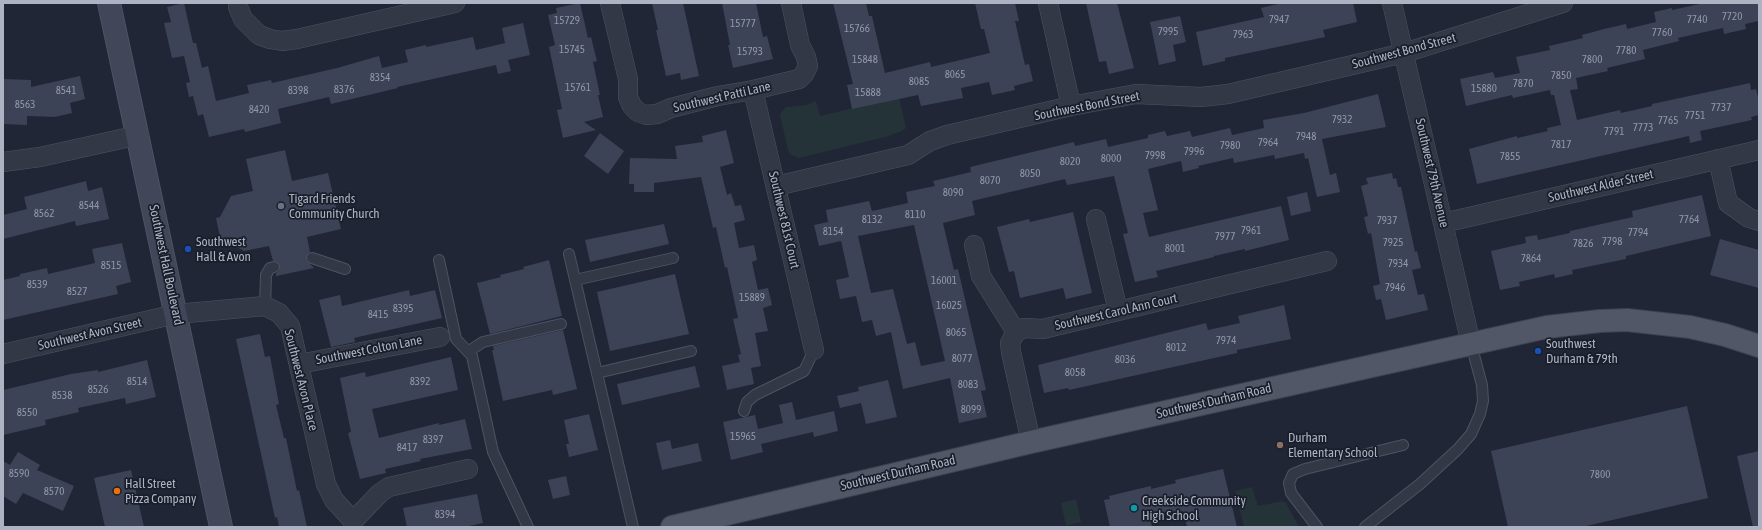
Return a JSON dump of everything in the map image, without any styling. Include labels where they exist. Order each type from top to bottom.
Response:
[{"type":"main road","name":"Southwest Hall Boulevard","points":[[109,3],[139,135],[220,527]]},
{"type":"main road","name":"Southwest Durham Road","points":[[672,527],[1031,442],[1547,327],[1600,321],[1627,320],[1690,327],[1725,335],[1759,346]]},
{"type":"street","points":[[238,7],[243,19],[259,35],[282,41],[297,40],[409,8],[455,3]]},
{"type":"street","name":"Southwest Patti Lane","points":[[610,3],[628,79],[628,97],[632,106],[638,112],[646,115],[657,114],[671,108],[718,96],[753,90],[799,79],[804,74],[808,66],[806,57],[800,45],[791,3]]},
{"type":"street","points":[[1048,3],[1071,106]]},
{"type":"street","name":"Southwest 79th Avenue","points":[[1392,3],[1471,344]]},
{"type":"street","name":"Southwest Bond Street","points":[[776,186],[908,155],[930,141],[947,135],[1071,106],[1136,94],[1201,97],[1228,94],[1404,54],[1563,3]]},
{"type":"street","name":"Southwest 81st Court","points":[[753,90],[814,350]]},
{"type":"street","points":[[3,162],[40,157],[139,135]]},
{"type":"street","name":"Southwest Alder Street","points":[[1443,223],[1759,150]]},
{"type":"street","points":[[1718,159],[1728,203],[1749,218],[1759,221]]},
{"type":"street","points":[[1096,219],[1118,311]]},
{"type":"street","points":[[974,245],[981,276],[1016,332],[1010,343],[1011,352],[1031,442]]},
{"type":"street","name":"Southwest Carol Ann Court","points":[[1016,332],[1024,328],[1043,329],[1327,261]]},
{"type":"street","points":[[176,314],[264,306]]},
{"type":"street","name":"Southwest Avon Place","points":[[264,306],[279,313],[290,326],[326,484],[334,500],[352,521],[383,490],[392,486],[468,469]]},
{"type":"street","name":"Southwest Avon Street","points":[[3,354],[176,314]]},
{"type":"street","name":"Southwest Colton Lane","points":[[299,364],[440,337]]},
{"type":"lane","points":[[569,254],[633,527]]},
{"type":"lane","points":[[312,258],[345,269]]},
{"type":"lane","points":[[575,280],[673,258]]},
{"type":"lane","points":[[439,260],[456,339],[469,351],[493,452],[528,527]]},
{"type":"lane","points":[[264,306],[266,275],[270,268],[274,266]]},
{"type":"lane","points":[[469,351],[483,342],[562,324]]},
{"type":"lane","points":[[1365,527],[1420,484],[1458,449],[1471,434],[1480,414],[1483,401],[1482,385],[1471,344]]},
{"type":"lane","points":[[744,411],[747,402],[756,395],[804,371],[814,350]]},
{"type":"lane","points":[[597,373],[691,351]]},
{"type":"lane","points":[[1317,527],[1291,493],[1289,483],[1293,474],[1305,468],[1403,445]]},
{"type":"shaded area","points":[[899,97],[906,128],[902,131],[885,137],[799,158],[791,155],[788,150],[780,114],[786,107],[806,105],[816,101],[820,116]]},
{"type":"shaded area","points":[[1252,487],[1258,506],[1283,501],[1286,503],[1299,527],[1244,527],[1235,491]]},
{"type":"shaded area","points":[[1076,499],[1081,522],[1066,526],[1061,503]]},
{"type":"building","points":[[184,3],[193,43],[196,43],[202,68],[208,66],[216,101],[249,93],[247,85],[271,80],[272,83],[337,68],[379,56],[382,68],[408,62],[405,50],[426,45],[426,47],[473,37],[476,50],[505,43],[502,28],[523,23],[530,55],[508,60],[511,71],[498,74],[496,65],[397,87],[398,88],[331,104],[329,97],[278,109],[281,123],[245,132],[244,129],[209,137],[203,114],[198,116],[193,96],[189,97],[186,83],[190,82],[184,56],[172,58],[164,23],[171,22],[167,7]]},
{"type":"building","points":[[580,3],[588,38],[591,37],[597,61],[593,62],[603,117],[584,122],[596,130],[563,138],[557,110],[562,109],[549,47],[555,45],[548,15],[557,13],[556,8]]},
{"type":"building","points":[[652,3],[683,3],[699,76],[681,80],[680,73],[666,76]]},
{"type":"building","points":[[722,3],[756,3],[763,37],[767,36],[773,59],[733,68]]},
{"type":"building","points":[[833,3],[866,3],[869,16],[872,16],[885,73],[930,62],[931,67],[990,53],[984,29],[981,29],[975,3],[1015,3],[1019,21],[1015,21],[1025,65],[1029,64],[1033,81],[1014,86],[1015,90],[992,95],[989,82],[961,88],[963,98],[921,106],[918,95],[852,109],[847,85],[853,84]]},
{"type":"building","points":[[1086,3],[1117,3],[1134,68],[1109,74],[1106,61],[1099,62]]},
{"type":"building","points":[[1282,3],[1353,3],[1357,22],[1323,30],[1325,37],[1225,58],[1225,61],[1203,66],[1196,32],[1264,17],[1261,8]]},
{"type":"building","points":[[1704,3],[1759,3],[1759,21],[1745,24],[1746,29],[1724,34],[1723,28],[1678,38],[1679,41],[1643,50],[1645,59],[1607,68],[1608,71],[1576,78],[1578,89],[1570,90],[1577,120],[1620,110],[1621,113],[1652,106],[1652,104],[1750,83],[1751,90],[1756,89],[1759,101],[1759,115],[1751,117],[1752,120],[1700,131],[1702,140],[1690,143],[1689,136],[1477,184],[1469,149],[1517,136],[1517,138],[1548,131],[1547,128],[1561,125],[1554,95],[1551,95],[1550,90],[1513,98],[1512,95],[1466,106],[1460,79],[1493,72],[1495,78],[1520,73],[1516,57],[1550,50],[1549,46],[1583,38],[1582,35],[1604,29],[1626,24],[1627,29],[1656,22],[1654,12],[1672,8],[1672,10]]},
{"type":"building","points":[[1180,16],[1186,42],[1173,45],[1176,61],[1159,65],[1150,22]]},
{"type":"building","points":[[80,76],[85,99],[70,103],[72,113],[55,117],[27,116],[27,125],[3,124],[3,79],[31,80],[31,87]]},
{"type":"building","points":[[1378,94],[1386,127],[1322,139],[1330,175],[1336,173],[1340,192],[1317,197],[1308,158],[1305,159],[1304,153],[1275,159],[1274,155],[1234,163],[1233,158],[1198,166],[1199,168],[1183,172],[1181,161],[1148,169],[1158,210],[1143,213],[1149,237],[1281,206],[1289,240],[1245,251],[1245,249],[1214,256],[1156,271],[1158,277],[1135,282],[1123,234],[1128,233],[1114,176],[1067,185],[1065,179],[972,201],[975,215],[943,223],[954,270],[958,269],[986,390],[981,391],[987,417],[959,423],[950,378],[903,389],[891,332],[876,336],[872,320],[862,322],[856,296],[840,299],[836,280],[849,277],[841,241],[819,246],[814,225],[828,222],[826,210],[869,201],[872,211],[908,203],[906,192],[935,186],[933,181],[971,172],[970,167],[1074,142],[1075,146],[1106,139],[1108,147],[1148,138],[1148,135],[1165,131],[1167,136],[1190,131],[1192,137],[1230,128],[1232,135],[1264,128],[1263,120],[1304,113]],"holes":[[[914,225],[945,361],[921,366],[915,342],[907,344],[893,289],[871,293],[858,236]]]},
{"type":"building","points":[[726,130],[734,163],[720,167],[727,195],[731,193],[735,206],[741,205],[745,220],[734,223],[739,248],[754,245],[757,260],[752,262],[758,290],[768,288],[772,305],[763,308],[768,331],[755,333],[761,366],[751,368],[754,384],[727,390],[722,366],[740,362],[738,355],[741,354],[733,319],[738,318],[727,267],[725,268],[716,227],[713,228],[701,177],[654,183],[654,192],[634,192],[634,184],[629,184],[630,158],[677,159],[675,146],[703,142],[702,136]]},
{"type":"building","points":[[600,133],[624,151],[608,174],[584,156]]},
{"type":"building","name":"Tigard Friends Community Church","points":[[285,150],[292,181],[328,173],[341,229],[307,237],[310,252],[306,256],[306,260],[314,268],[276,276],[280,266],[278,262],[273,261],[269,246],[244,251],[226,241],[221,242],[216,218],[220,217],[231,196],[253,191],[246,159]]},
{"type":"building","points":[[1392,173],[1393,179],[1396,178],[1398,187],[1401,187],[1415,252],[1417,251],[1421,268],[1412,270],[1418,295],[1424,294],[1428,310],[1386,320],[1381,299],[1376,300],[1373,286],[1380,284],[1371,233],[1368,234],[1364,217],[1368,216],[1361,186],[1368,184],[1366,178]]},
{"type":"building","points":[[86,181],[88,191],[102,187],[109,219],[76,226],[75,221],[3,239],[3,215],[27,209],[24,197]]},
{"type":"building","points":[[1307,192],[1311,211],[1291,216],[1287,197]]},
{"type":"building","points":[[1702,195],[1711,236],[1626,256],[1626,259],[1572,270],[1573,274],[1555,278],[1554,274],[1519,282],[1520,286],[1500,290],[1491,251],[1526,243],[1525,237],[1537,235],[1538,240],[1570,233],[1570,231],[1633,217],[1632,211]]},
{"type":"building","points":[[1073,212],[1092,293],[1066,299],[1063,288],[1020,298],[1014,271],[1009,272],[997,227],[1029,219],[1030,222]]},
{"type":"building","points":[[664,224],[669,244],[590,262],[585,240]]},
{"type":"building","points":[[1720,239],[1759,250],[1759,288],[1710,275]]},
{"type":"building","points":[[122,243],[131,282],[116,286],[118,294],[3,320],[3,280],[20,276],[20,274],[47,268],[48,274],[95,263],[92,249]]},
{"type":"building","points":[[549,260],[562,316],[490,334],[477,283],[501,277],[500,275],[524,269],[523,267]]},
{"type":"building","points":[[675,274],[689,334],[610,351],[597,292]]},
{"type":"building","points":[[409,290],[410,296],[435,290],[442,318],[354,338],[355,342],[331,347],[319,300],[340,295],[342,306]]},
{"type":"building","points":[[1284,305],[1291,339],[1237,350],[1237,353],[1069,390],[1068,388],[1044,393],[1038,365],[1206,323],[1208,330],[1240,323],[1238,316]]},
{"type":"building","points":[[563,330],[577,389],[553,395],[552,390],[503,401],[492,350],[494,350],[493,346]]},
{"type":"building","points":[[260,334],[265,357],[270,356],[279,404],[276,405],[284,438],[286,438],[297,491],[299,490],[307,527],[279,527],[277,517],[275,518],[236,339]]},
{"type":"building","points":[[451,357],[458,390],[372,409],[379,438],[439,423],[439,425],[465,419],[472,449],[420,459],[421,461],[385,469],[386,473],[360,479],[348,433],[351,432],[340,378],[365,372],[366,377]]},
{"type":"building","points":[[147,360],[156,397],[126,404],[125,398],[78,408],[79,412],[45,420],[46,425],[3,435],[3,390],[71,374],[98,370],[98,372]]},
{"type":"building","points":[[695,366],[700,387],[622,405],[617,384]]},
{"type":"building","points":[[888,380],[897,417],[866,424],[861,403],[840,408],[837,396],[859,391],[858,387]]},
{"type":"building","points":[[792,402],[796,420],[834,411],[838,431],[814,437],[813,432],[761,444],[763,452],[731,460],[723,422],[755,415],[758,429],[783,423],[779,405]]},
{"type":"building","points":[[1687,406],[1708,498],[1582,527],[1508,527],[1491,451]]},
{"type":"building","points":[[589,414],[598,450],[569,457],[566,444],[569,444],[564,420]]},
{"type":"building","points":[[670,440],[672,449],[698,443],[702,461],[662,470],[656,443]]},
{"type":"building","points":[[1759,451],[1759,527],[1753,527],[1737,456]]},
{"type":"building","points":[[18,452],[40,465],[37,470],[74,486],[63,511],[23,493],[16,504],[3,496],[3,461],[10,465]]},
{"type":"building","points":[[1223,469],[1237,527],[1187,527],[1183,511],[1150,519],[1152,527],[1110,527],[1104,500],[1110,499],[1109,496],[1151,486],[1151,489],[1176,483],[1175,480]]},
{"type":"building","points":[[131,470],[144,527],[105,527],[94,478]]},
{"type":"building","points":[[566,476],[570,495],[553,499],[548,480]]},
{"type":"building","points":[[477,494],[483,523],[464,527],[407,527],[403,508]]},
{"type":"place","name":"Tigard Friends Community Church","points":[[281,206]]},
{"type":"place","name":"Southwest Hall & Avon","points":[[188,249]]},
{"type":"place","name":"Southwest Durham & 79th","points":[[1538,351]]},
{"type":"place","name":"Durham Elementary School","points":[[1280,445]]},
{"type":"place","name":"Hall Street Pizza Company","points":[[117,491]]},
{"type":"place","name":"Creekside Community High School","points":[[1134,508]]}]
